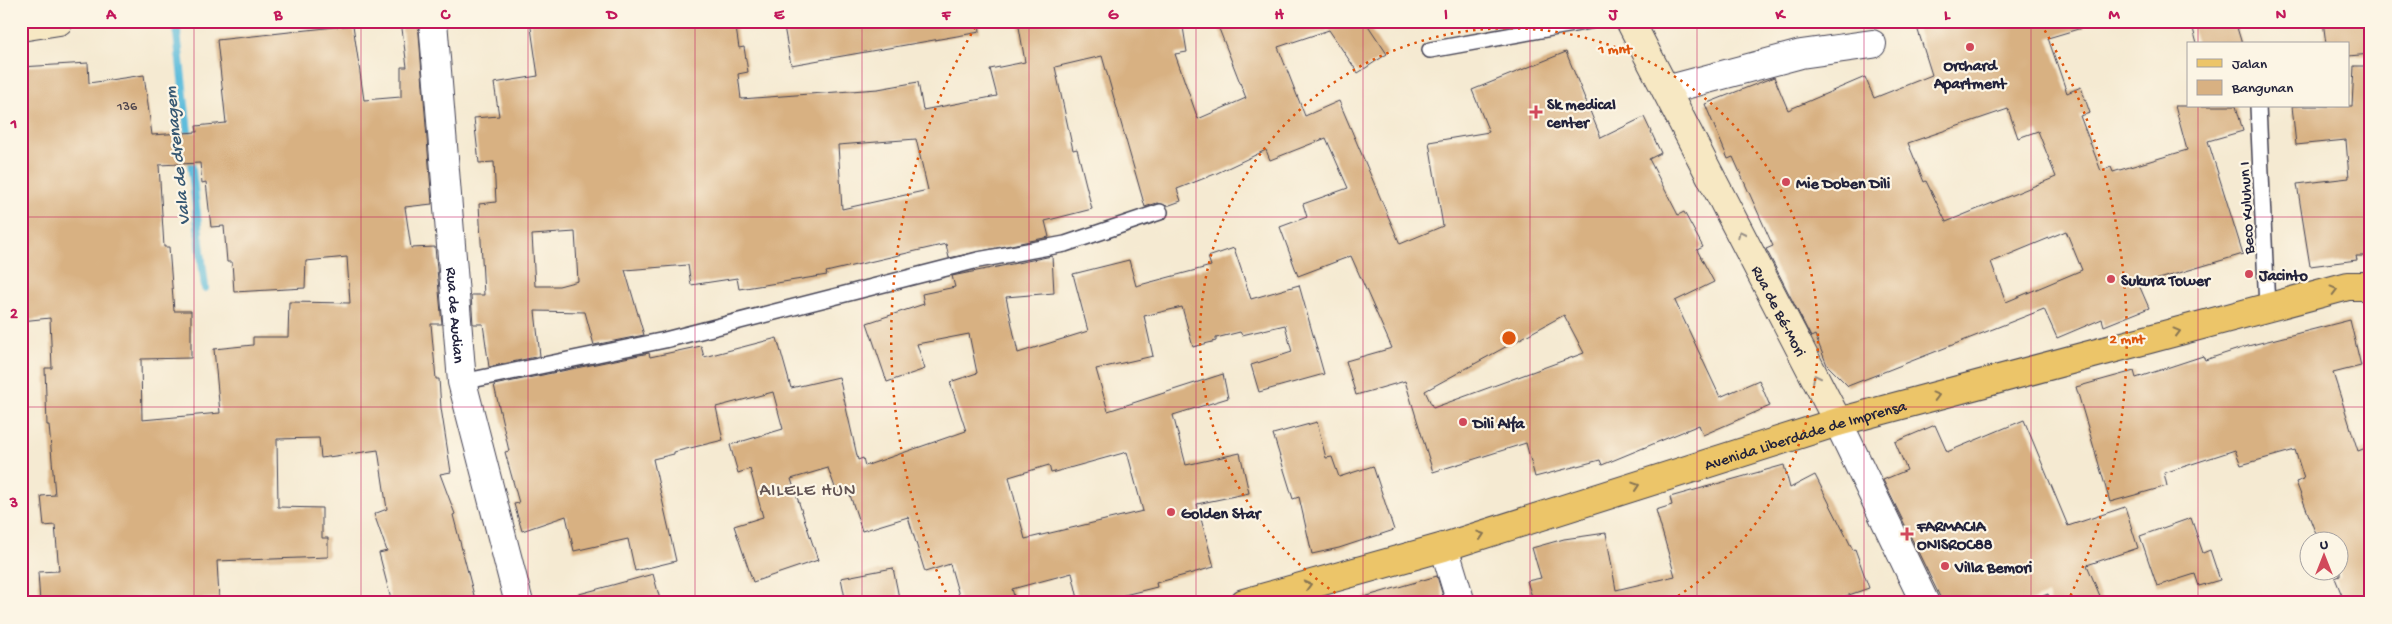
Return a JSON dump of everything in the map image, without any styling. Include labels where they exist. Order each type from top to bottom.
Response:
[{"type":"main road","points":[[21,27],[59,21]]},
{"type":"main road","name":"Rua de Bé-Mori","points":[[1630,21],[1838,422]]},
{"type":"main road","name":"Avenida Liberdade de Imprensa","points":[[1244,603],[1444,547],[1838,422],[2348,286],[2371,286]]},
{"type":"street","name":"Rua de Audian","points":[[433,21],[462,382],[519,603]]},
{"type":"street","points":[[1666,90],[1801,54],[1872,44]]},
{"type":"street","name":"Rua de Bé-Mori","points":[[1838,422],[1925,603]]},
{"type":"street","points":[[1444,547],[1461,603]]},
{"type":"lane","points":[[1430,50],[1590,21]]},
{"type":"lane","name":"Beco Kuluhun I","points":[[2258,108],[2267,308]]},
{"type":"lane","points":[[462,382],[665,340],[978,260],[1065,244],[1160,212]]},
{"type":"building","points":[[401,21],[418,21],[432,204],[405,207],[411,248],[435,247],[442,324],[431,324],[436,379],[439,379],[441,408],[451,472],[440,474],[455,514],[453,515],[476,603],[392,603],[379,553],[387,551],[374,514],[387,509],[378,450],[321,458],[319,438],[277,439],[278,507],[322,508],[322,538],[328,538],[328,557],[217,561],[219,598],[116,603],[40,603],[38,572],[59,571],[55,525],[44,526],[41,496],[55,495],[49,425],[47,425],[45,368],[52,368],[50,318],[21,321],[21,263],[25,263],[21,227],[21,67],[88,63],[89,83],[144,75],[152,135],[197,132],[196,126],[226,123],[217,40],[353,25],[364,100],[401,97],[401,67],[407,67]],"holes":[[[200,163],[202,183],[206,182],[211,227],[224,226],[227,262],[232,262],[234,292],[305,288],[306,261],[347,257],[350,303],[289,302],[288,337],[253,337],[253,345],[214,349],[220,413],[142,420],[141,359],[191,358],[191,311],[174,311],[169,247],[164,247],[159,165]]]},
{"type":"building","points":[[530,21],[735,21],[739,48],[744,47],[748,72],[738,74],[741,99],[878,89],[918,82],[923,110],[997,96],[990,69],[1025,62],[1018,21],[1182,21],[1187,52],[1175,54],[1198,119],[1246,98],[1216,21],[1365,21],[1387,54],[1358,73],[1329,30],[1278,47],[1305,116],[1339,101],[1400,244],[1443,226],[1429,142],[1489,132],[1472,90],[1566,52],[1601,138],[1644,117],[1661,153],[1649,159],[1678,215],[1684,212],[1703,247],[1697,250],[1714,282],[1675,301],[1720,397],[1759,380],[1770,406],[1703,435],[1699,425],[1602,465],[1600,460],[1535,477],[1526,443],[1433,472],[1405,381],[1356,395],[1346,361],[1392,348],[1351,256],[1298,276],[1280,227],[1307,217],[1303,204],[1348,188],[1326,138],[1270,160],[1266,150],[1215,174],[1177,189],[1181,201],[1167,206],[1157,203],[1145,207],[1102,56],[1055,67],[1073,150],[1077,149],[1092,209],[1045,221],[1049,237],[949,258],[946,244],[826,272],[827,275],[739,289],[737,278],[691,285],[688,265],[625,270],[644,335],[594,345],[585,312],[535,311],[540,356],[489,367],[483,324],[473,324],[471,295],[484,295],[479,204],[496,202],[494,162],[479,163],[474,118],[499,116],[494,83],[538,76]],"holes":[[[916,139],[928,190],[842,209],[838,145]],[[575,232],[578,281],[559,286],[535,286],[532,235]],[[1564,315],[1584,353],[1433,408],[1425,391]]]},
{"type":"building","points":[[783,21],[979,21],[980,32],[791,65]]},
{"type":"building","points":[[1915,21],[2085,21],[2085,27],[2048,38],[2067,93],[2081,87],[2090,113],[2080,116],[2101,171],[2111,167],[2113,172],[2187,150],[2175,106],[2187,106],[2187,108],[2237,108],[2243,131],[2208,141],[2243,254],[2139,285],[2149,308],[2104,326],[2102,319],[2057,338],[2044,309],[1848,386],[1827,365],[1815,335],[1811,337],[1766,249],[1773,246],[1733,157],[1728,159],[1705,104],[1774,77],[1788,110],[1865,77],[1874,98],[1932,75]],"holes":[[[2008,109],[2018,138],[2038,131],[2056,177],[1946,222],[1926,181],[1924,182],[1908,143]],[[2066,231],[2082,270],[2006,302],[1991,262]]]},
{"type":"building","points":[[2191,21],[2235,21],[2241,42],[2196,42]]},
{"type":"building","points":[[2323,21],[2369,21],[2371,54],[2350,56],[2350,42],[2326,42]]},
{"type":"building","points":[[2354,66],[2371,66],[2371,256],[2356,256],[2357,260],[2310,266],[2297,184],[2349,178],[2346,140],[2296,145],[2292,108],[2350,108],[2352,106]]},
{"type":"building","points":[[1234,248],[1251,299],[1299,285],[1324,374],[1259,392],[1251,365],[1292,352],[1285,325],[1242,335],[1240,332],[1216,338],[1216,341],[1193,347],[1182,307],[1144,316],[1153,356],[1096,369],[1108,411],[1223,374],[1228,398],[1173,415],[1186,465],[1240,453],[1249,493],[1197,504],[1214,567],[1156,583],[1157,587],[1092,603],[1079,603],[1072,573],[1012,589],[1016,603],[961,603],[950,564],[925,572],[908,517],[862,531],[848,489],[837,493],[828,468],[791,479],[818,560],[753,582],[734,526],[763,517],[750,469],[738,473],[730,445],[783,429],[773,392],[716,407],[723,440],[653,459],[676,561],[635,571],[628,539],[574,551],[566,516],[522,531],[514,504],[519,503],[505,452],[509,451],[494,385],[649,353],[650,357],[701,346],[704,357],[777,338],[791,388],[839,377],[858,460],[863,458],[865,466],[966,431],[950,382],[977,373],[969,334],[917,344],[925,369],[887,382],[867,323],[924,304],[922,294],[955,287],[952,276],[1052,256],[1054,293],[1006,297],[1018,353],[1088,331],[1073,274],[1129,260],[1136,286],[1211,266],[1208,257]],"holes":[[[1127,452],[1143,511],[1025,539],[1009,477],[1049,465],[1051,473]]]},
{"type":"building","points":[[2350,320],[2361,366],[2333,373],[2358,451],[2371,446],[2371,598],[2359,603],[2345,603],[2337,582],[2350,582],[2350,532],[2316,532],[2296,482],[2304,479],[2295,450],[2241,465],[2235,450],[2164,473],[2167,486],[2110,502],[2076,387],[2134,371],[2136,378],[2203,356],[2205,360],[2248,346]]},
{"type":"building","points":[[2024,420],[2068,526],[2125,507],[2138,548],[2087,565],[2103,603],[2051,603],[2048,594],[2026,603],[1943,603],[1883,480],[1907,470],[1895,442],[1935,425],[1947,452]]},
{"type":"building","points":[[1317,422],[1326,458],[1332,457],[1339,477],[1373,466],[1394,530],[1339,548],[1312,554],[1299,497],[1293,499],[1273,434]]},
{"type":"building","points":[[1784,465],[1790,488],[1815,475],[1853,550],[1855,549],[1869,588],[1826,603],[1534,603],[1527,581],[1541,578],[1532,548],[1564,539],[1606,533],[1616,590],[1675,576],[1656,510],[1672,505],[1670,497]]},
{"type":"building","points":[[2191,518],[2203,553],[2210,550],[2220,580],[2199,586],[2195,574],[2157,586],[2140,536]]},
{"type":"building","points":[[893,568],[900,603],[846,603],[841,578]]},
{"type":"building","points":[[653,574],[661,603],[573,603],[572,596]]},
{"type":"building","points":[[1437,576],[1445,603],[1365,603],[1364,597]]},
{"type":"waterway","name":"Vala de drenagem","points":[[178,21],[177,33],[189,142]]},
{"type":"waterway","name":"Vala de drenagem","points":[[190,153],[205,288]]},
{"type":"place","name":"Orchard Apartment","points":[[1970,47]]},
{"type":"place","name":"Sk medical center","points":[[1536,112]]},
{"type":"place","name":"Mie Doben Dili","points":[[1786,182]]},
{"type":"place","name":"Jacinto","points":[[2249,274]]},
{"type":"place","name":"Sukura Tower","points":[[2111,279]]},
{"type":"place","name":"Dili Alfa","points":[[1463,422]]},
{"type":"place","name":"Golden Star","points":[[1171,512]]},
{"type":"place","name":"FARMACIA ONISROC88","points":[[1907,534]]},
{"type":"place","name":"Villa Bemori","points":[[1945,566]]},
{"type":"district","name":"AILELE HUN","points":[[808,489]]}]
